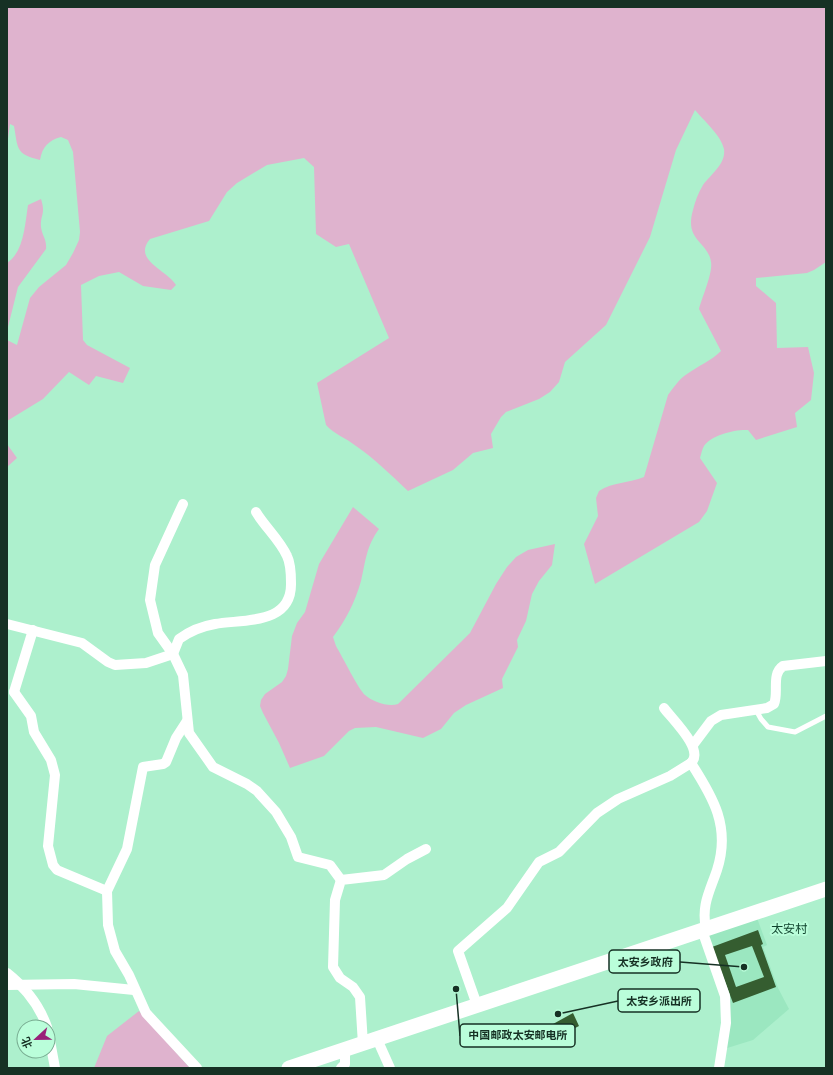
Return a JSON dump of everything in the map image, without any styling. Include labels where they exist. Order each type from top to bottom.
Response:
[{"type":"main road","points":[[289,1068],[704,929],[826,890]]},
{"type":"street","points":[[183,504],[155,565],[150,600],[158,633],[173,654],[183,675],[189,733],[213,767],[247,784],[257,791],[276,812],[291,837],[298,857],[330,865],[341,880]]},
{"type":"street","points":[[7,624],[82,643],[108,662],[115,665],[146,663],[173,654],[179,639],[194,630],[215,624],[263,617],[280,611],[288,601],[291,588],[287,557],[256,512]]},
{"type":"street","points":[[33,630],[11,693],[31,716],[34,732],[49,757],[55,774],[48,846],[53,865],[58,870],[107,891]]},
{"type":"street","points":[[692,745],[714,718],[721,715],[756,710],[774,704],[777,690],[777,675],[780,668],[787,665],[826,661]]},
{"type":"street","points":[[476,1006],[458,951],[507,908],[539,862],[559,852],[597,813],[618,799],[670,776],[695,759],[692,745],[664,708]]},
{"type":"street","points":[[187,720],[176,738],[166,762],[163,764],[143,767],[127,849],[107,891],[106,908],[109,935],[115,951],[132,981],[134,990],[146,1013],[197,1068]]},
{"type":"street","points":[[691,763],[713,800],[721,833],[720,859],[704,906],[704,929],[725,996],[726,1015],[719,1068]]},
{"type":"street","points":[[341,880],[384,876],[407,859],[426,849]]},
{"type":"street","points":[[341,880],[335,900],[333,967],[340,978],[353,987],[360,997],[363,1044]]},
{"type":"street","points":[[7,974],[22,985],[38,1006],[44,1019]]},
{"type":"street","points":[[7,985],[74,984],[134,990]]},
{"type":"street","points":[[377,1039],[390,1068]]},
{"type":"street","points":[[342,1068],[345,1064],[345,1050]]},
{"type":"lane","points":[[756,710],[760,719],[768,727],[795,732],[826,716]]},
{"type":"shaded area","points":[[7,7],[826,7],[826,262],[807,273],[756,278],[756,286],[776,303],[777,348],[808,347],[814,373],[811,400],[795,413],[797,427],[756,440],[748,430],[724,434],[707,442],[703,447],[700,458],[717,483],[707,511],[699,522],[595,584],[584,544],[598,516],[596,498],[599,491],[615,484],[644,477],[668,395],[684,376],[713,358],[721,351],[699,309],[709,279],[711,262],[706,249],[694,235],[691,220],[700,191],[723,159],[724,149],[716,133],[695,110],[676,150],[650,237],[606,325],[565,362],[559,382],[550,392],[539,399],[506,412],[501,417],[491,434],[493,448],[473,453],[453,470],[408,491],[370,456],[326,425],[317,383],[389,338],[349,244],[336,247],[316,234],[314,167],[304,158],[267,165],[237,183],[227,192],[209,221],[150,239],[146,246],[145,253],[148,259],[176,285],[171,290],[143,286],[119,272],[99,276],[81,285],[83,340],[87,345],[130,368],[123,383],[96,376],[89,385],[69,372],[43,399],[7,421],[7,340],[17,345],[30,298],[39,287],[66,265],[79,240],[80,232],[73,152],[68,140],[61,137],[53,140],[42,151],[40,160],[32,158],[19,149],[14,126],[10,124],[7,146]]},
{"type":"shaded area","points":[[41,199],[43,211],[41,227],[46,243],[46,249],[18,287],[7,331],[7,263],[17,252],[23,237],[28,205]]},
{"type":"shaded area","points":[[7,444],[17,458],[7,467]]},
{"type":"shaded area","points":[[353,507],[379,529],[371,542],[356,596],[346,617],[333,637],[336,646],[362,692],[368,698],[376,702],[390,705],[398,704],[470,633],[496,584],[507,567],[516,557],[528,550],[555,544],[552,565],[539,581],[532,594],[526,621],[517,640],[518,647],[502,679],[503,688],[466,705],[454,713],[441,729],[423,738],[376,727],[355,728],[349,731],[324,756],[290,768],[260,706],[261,700],[265,694],[282,682],[286,676],[292,636],[297,623],[305,612],[319,564]]},
{"type":"shaded area","points":[[757,918],[767,945],[763,947],[778,988],[789,1009],[753,1040],[724,1049],[730,1000],[707,935]]},
{"type":"shaded area","points":[[139,1011],[190,1068],[94,1068],[107,1036]]},
{"type":"building","points":[[758,930],[763,944],[761,945],[776,987],[733,1003],[712,947]],"holes":[[[752,946],[764,977],[736,987],[725,955]]]},
{"type":"building","points":[[573,1013],[579,1026],[550,1041],[544,1029]]},
{"type":"place","name":"太安乡政府","points":[[744,967]]},
{"type":"place","name":"中国邮政太安邮电所","points":[[456,989]]},
{"type":"place","name":"太安乡派出所","points":[[558,1014]]},
{"type":"district","name":"太安村","points":[[789,929]]}]
